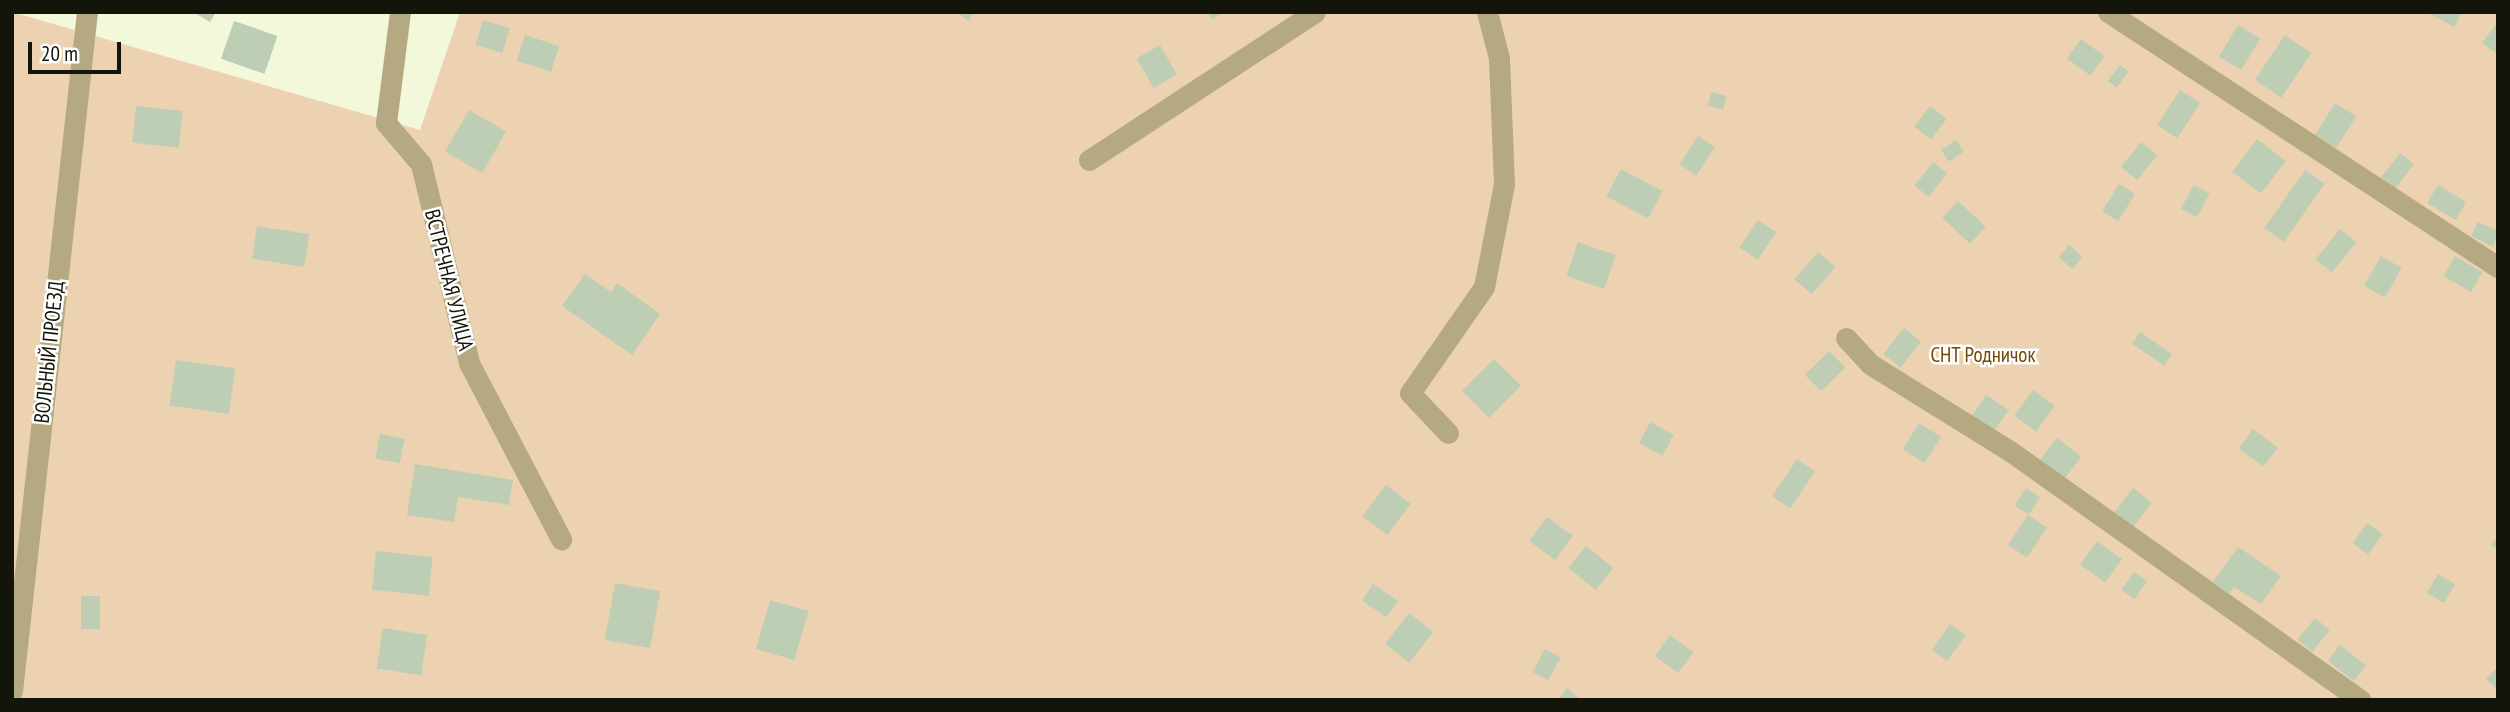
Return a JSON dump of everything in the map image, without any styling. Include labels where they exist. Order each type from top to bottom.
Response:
[{"type":"street","name":"ВОЛЬНЫЙ ПРОЕЗД","points":[[12,691],[87,12]]},
{"type":"street","name":"ВСТРЕЧНАЯ УЛИЦА","points":[[400,12],[386,124],[421,164],[469,363],[561,539]]},
{"type":"street","points":[[1089,160],[1315,12]]},
{"type":"street","points":[[1448,433],[1410,393],[1484,287],[1504,184],[1499,58],[1486,12]]},
{"type":"street","points":[[2108,12],[2498,267]]},
{"type":"street","points":[[1846,338],[1870,365],[2010,451],[2361,700]]},
{"type":"green space","name":"СНТ Родничок","points":[[12,12],[420,130],[460,12],[2498,12],[2498,700],[12,700]]},
{"type":"building","points":[[193,12],[216,12],[210,22]]},
{"type":"building","points":[[957,12],[974,12],[968,21]]},
{"type":"building","points":[[1207,12],[1223,12],[1213,20]]},
{"type":"building","points":[[2427,12],[2462,12],[2454,27]]},
{"type":"building","points":[[483,20],[510,28],[502,53],[475,45]]},
{"type":"building","points":[[234,21],[277,36],[264,74],[221,59]]},
{"type":"building","points":[[2498,21],[2498,51],[2496,53],[2482,43]]},
{"type":"building","points":[[2238,25],[2260,38],[2241,70],[2219,57]]},
{"type":"building","points":[[525,35],[559,46],[551,72],[517,61]]},
{"type":"building","points":[[2285,35],[2312,53],[2281,98],[2255,80]]},
{"type":"building","points":[[2081,39],[2104,56],[2090,75],[2067,58]]},
{"type":"building","points":[[1160,45],[1177,74],[1154,88],[1137,59]]},
{"type":"building","points":[[2120,65],[2129,72],[2116,88],[2108,81]]},
{"type":"building","points":[[2180,90],[2200,103],[2177,138],[2157,125]]},
{"type":"building","points":[[1711,92],[1727,96],[1723,109],[1708,106]]},
{"type":"building","points":[[2335,103],[2356,116],[2336,148],[2315,135]]},
{"type":"building","points":[[136,106],[183,111],[179,148],[132,143]]},
{"type":"building","points":[[1930,106],[1947,119],[1931,139],[1914,127]]},
{"type":"building","points":[[469,110],[506,132],[482,173],[445,152]]},
{"type":"building","points":[[1698,136],[1715,147],[1696,175],[1679,165]]},
{"type":"building","points":[[2257,139],[2286,161],[2261,193],[2232,172]]},
{"type":"building","points":[[1956,140],[1964,152],[1949,162],[1941,150]]},
{"type":"building","points":[[2141,142],[2157,155],[2137,180],[2121,167]]},
{"type":"building","points":[[2400,153],[2414,164],[2395,189],[2381,177]]},
{"type":"building","points":[[1933,162],[1947,173],[1929,197],[1915,186]]},
{"type":"building","points":[[1621,169],[1662,191],[1648,218],[1606,196]]},
{"type":"building","points":[[2305,170],[2325,184],[2284,242],[2264,228]]},
{"type":"building","points":[[2119,184],[2135,194],[2118,221],[2102,211]]},
{"type":"building","points":[[2194,185],[2210,194],[2197,217],[2181,209]]},
{"type":"building","points":[[2438,185],[2466,202],[2455,220],[2427,203]]},
{"type":"building","points":[[1958,201],[1986,227],[1970,244],[1942,218]]},
{"type":"building","points":[[1758,220],[1776,232],[1758,260],[1740,247]]},
{"type":"building","points":[[2478,222],[2498,231],[2493,247],[2471,236]]},
{"type":"building","points":[[257,226],[309,234],[304,267],[252,259]]},
{"type":"building","points":[[2340,229],[2356,242],[2332,273],[2315,259]]},
{"type":"building","points":[[1578,242],[1616,255],[1604,289],[1566,276]]},
{"type":"building","points":[[2069,245],[2083,257],[2072,269],[2059,257]]},
{"type":"building","points":[[1818,252],[1835,267],[1812,294],[1794,279]]},
{"type":"building","points":[[2381,256],[2402,268],[2385,297],[2364,285]]},
{"type":"building","points":[[2455,256],[2483,272],[2471,292],[2444,276]]},
{"type":"building","points":[[585,274],[611,292],[617,283],[660,314],[632,355],[562,306]]},
{"type":"building","points":[[1904,328],[1921,342],[1900,367],[1883,354]]},
{"type":"building","points":[[2140,332],[2172,354],[2164,366],[2132,343]]},
{"type":"building","points":[[1829,351],[1845,367],[1821,391],[1805,375]]},
{"type":"building","points":[[1494,359],[1521,386],[1489,418],[1462,391]]},
{"type":"building","points":[[176,360],[235,368],[229,414],[170,406]]},
{"type":"building","points":[[2033,390],[2055,406],[2036,432],[2014,416]]},
{"type":"building","points":[[1986,395],[2008,410],[1994,431],[1972,416]]},
{"type":"building","points":[[1650,422],[1674,435],[1663,456],[1639,443]]},
{"type":"building","points":[[1919,423],[1941,437],[1925,463],[1903,449]]},
{"type":"building","points":[[2253,429],[2278,448],[2263,467],[2239,448]]},
{"type":"building","points":[[380,434],[405,439],[400,463],[375,459]]},
{"type":"building","points":[[2057,438],[2081,457],[2064,480],[2039,461]]},
{"type":"building","points":[[1797,459],[1815,471],[1790,509],[1772,496]]},
{"type":"building","points":[[415,464],[513,480],[509,505],[458,497],[454,522],[407,515]]},
{"type":"building","points":[[1386,485],[1411,504],[1387,535],[1363,516]]},
{"type":"building","points":[[2026,488],[2040,497],[2029,515],[2015,506]]},
{"type":"building","points":[[2133,488],[2152,503],[2132,529],[2113,514]]},
{"type":"building","points":[[2028,515],[2047,528],[2027,558],[2008,545]]},
{"type":"building","points":[[1547,517],[1573,536],[1555,560],[1529,541]]},
{"type":"building","points":[[2367,523],[2383,534],[2368,554],[2353,543]]},
{"type":"building","points":[[2498,535],[2498,550],[2491,545]]},
{"type":"building","points":[[2097,541],[2122,559],[2105,583],[2080,564]]},
{"type":"building","points":[[1586,546],[1613,568],[1596,590],[1568,568]]},
{"type":"building","points":[[2238,547],[2281,576],[2261,604],[2234,587],[2230,594],[2213,582]]},
{"type":"building","points":[[376,551],[433,557],[429,596],[372,590]]},
{"type":"building","points":[[2134,572],[2147,581],[2134,599],[2121,590]]},
{"type":"building","points":[[2438,574],[2455,584],[2444,603],[2427,593]]},
{"type":"building","points":[[615,583],[660,591],[650,648],[605,640]]},
{"type":"building","points":[[1373,584],[1398,601],[1387,617],[1362,601]]},
{"type":"building","points":[[81,596],[100,596],[100,629],[81,629]]},
{"type":"building","points":[[770,600],[808,611],[794,660],[756,649]]},
{"type":"building","points":[[1409,613],[1433,632],[1409,663],[1385,644]]},
{"type":"building","points":[[2315,618],[2330,630],[2312,652],[2297,640]]},
{"type":"building","points":[[1950,624],[1966,635],[1947,661],[1932,650]]},
{"type":"building","points":[[383,628],[427,635],[421,676],[377,668]]},
{"type":"building","points":[[1670,635],[1693,652],[1678,673],[1655,656]]},
{"type":"building","points":[[2340,645],[2366,665],[2354,681],[2328,661]]},
{"type":"building","points":[[1545,649],[1561,658],[1548,680],[1532,672]]},
{"type":"building","points":[[2498,666],[2498,690],[2486,679]]},
{"type":"building","points":[[1567,688],[1581,700],[1558,700]]}]
